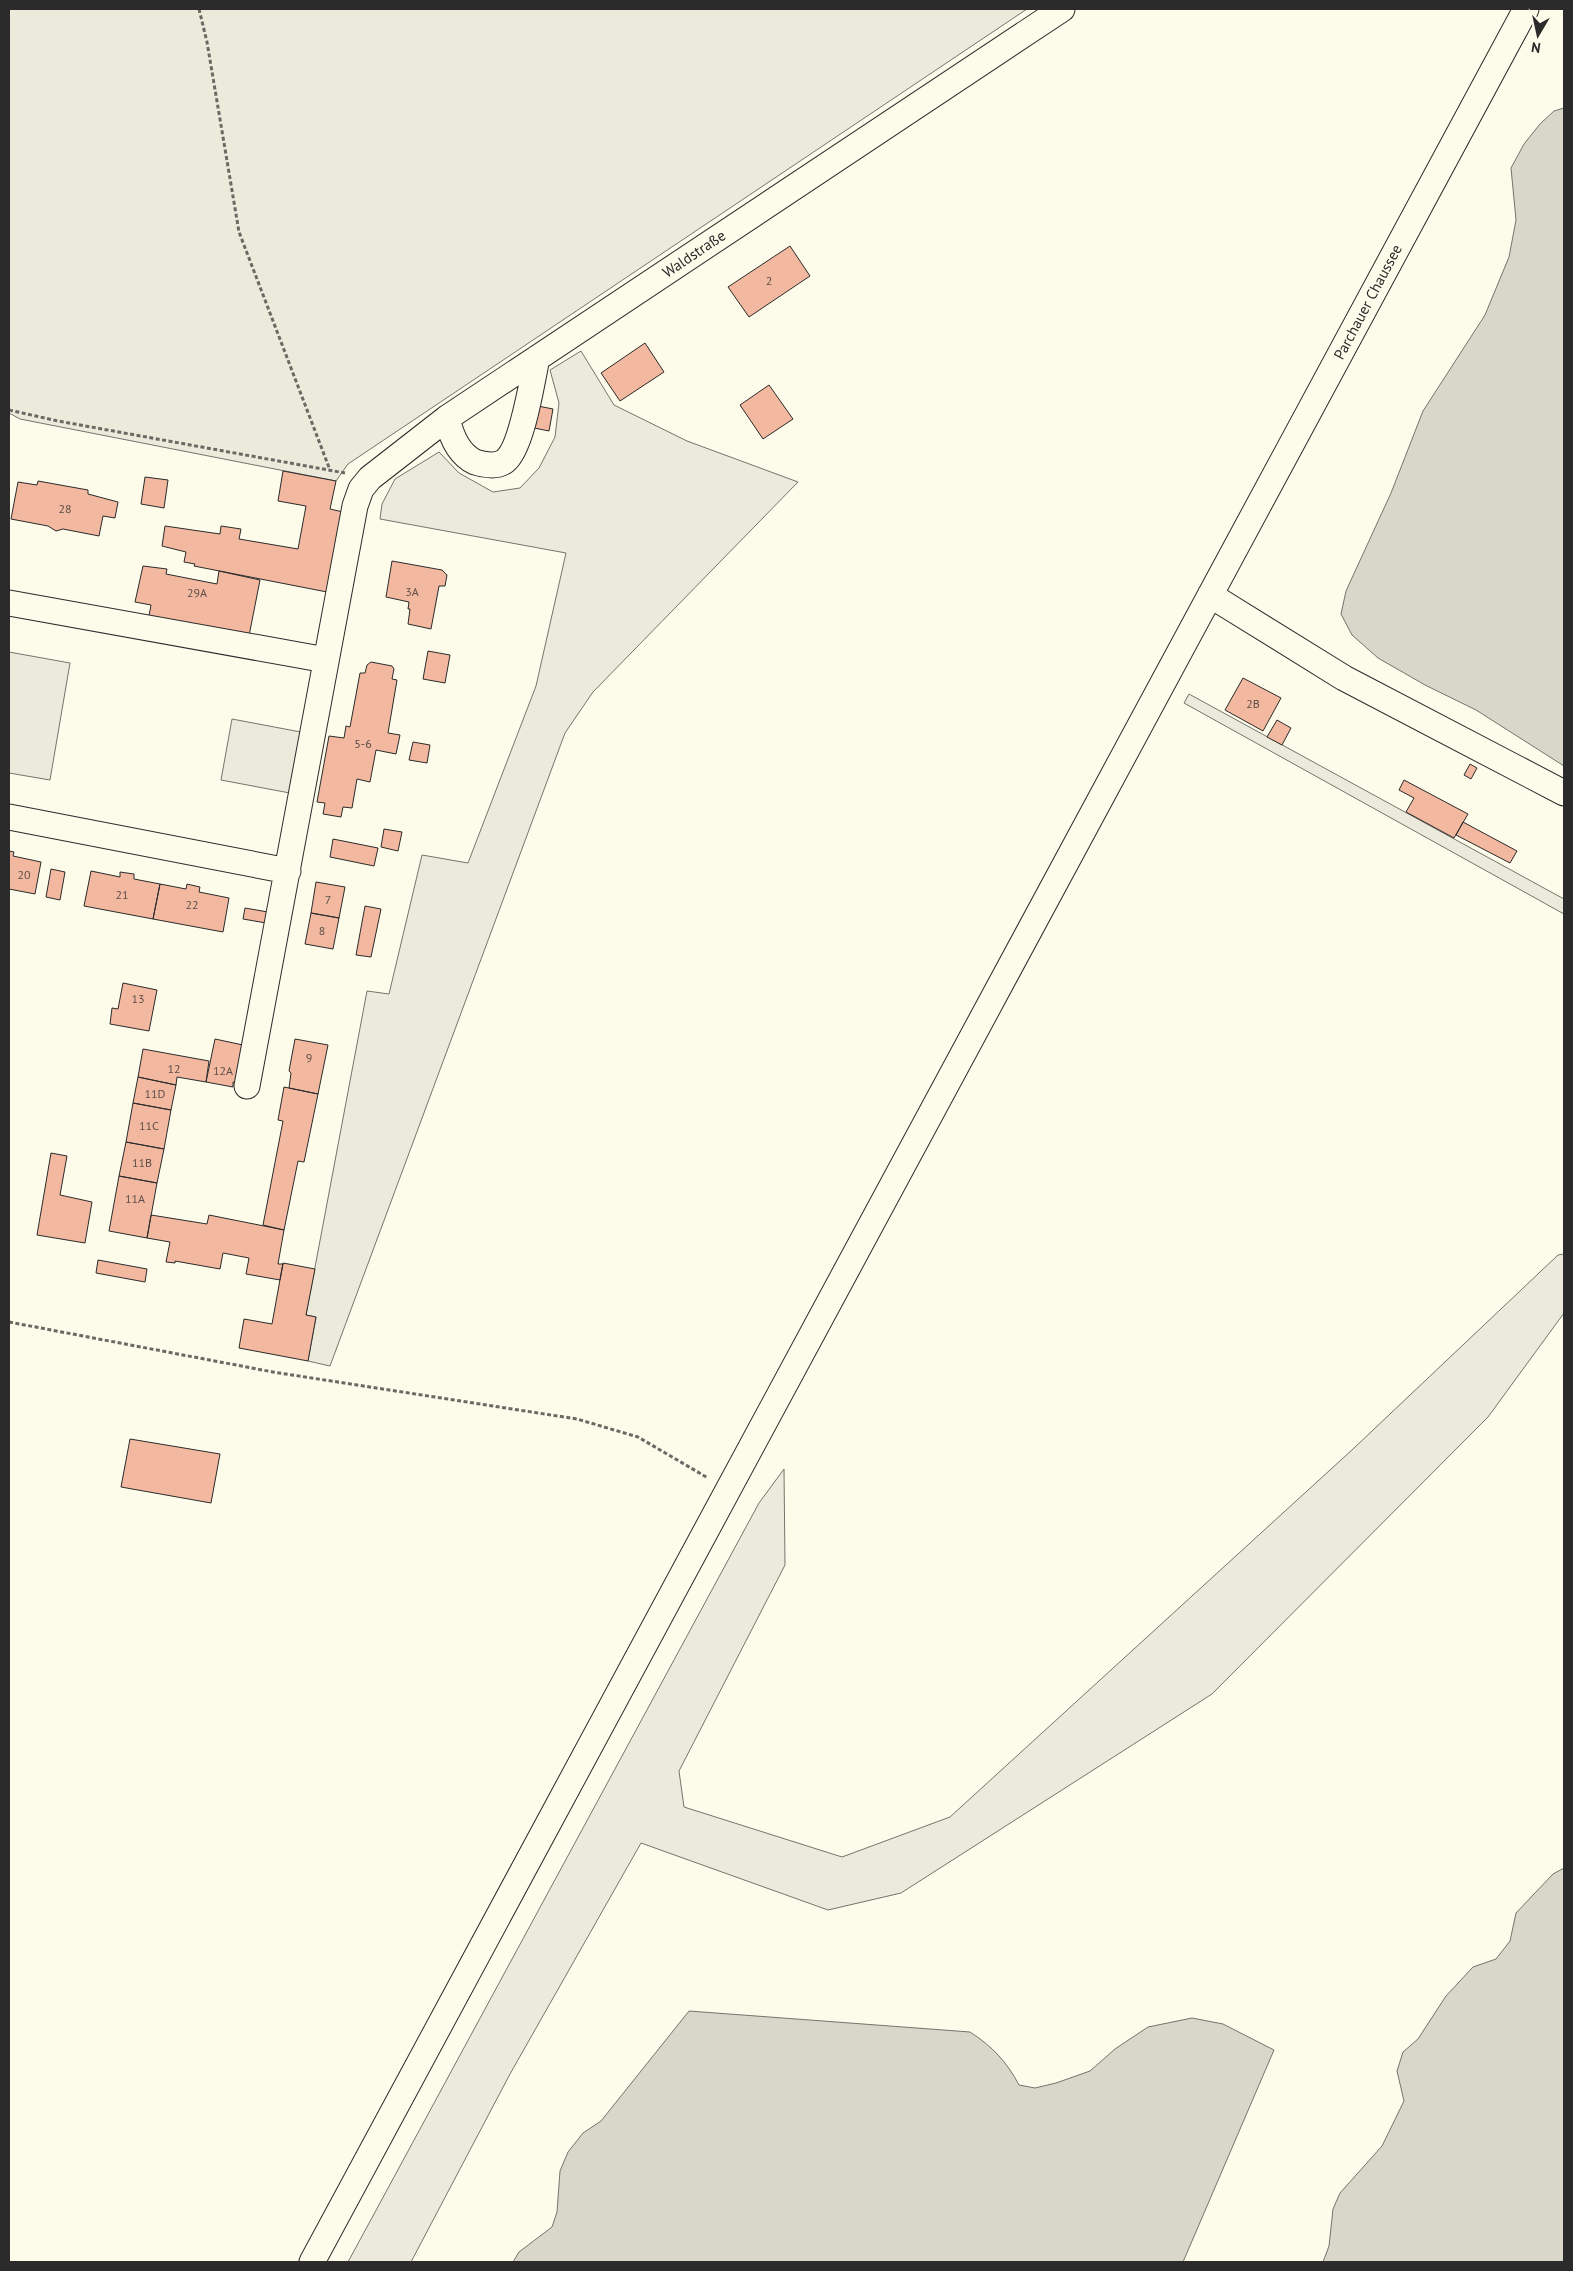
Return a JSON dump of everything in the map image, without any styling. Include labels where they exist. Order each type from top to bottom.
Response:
[{"type":"street","name":"Waldstraße","points":[[246,1086],[352,523],[357,500],[370,478],[447,418],[1062,9]]},
{"type":"street","name":"Parchauer Chaussee","points":[[312,2262],[1526,9]]},
{"type":"street","points":[[447,418],[450,435],[470,459],[483,465],[504,461],[511,454],[519,437],[537,358]]},
{"type":"street","points":[[1210,595],[1344,678],[1564,793]]},
{"type":"street","points":[[9,603],[326,660]]},
{"type":"street","points":[[9,817],[288,870]]},
{"type":"path","points":[[199,9],[207,42],[239,232],[330,470]]},
{"type":"path","points":[[9,410],[58,421],[370,478]]},
{"type":"path","points":[[9,1322],[274,1372],[577,1419],[638,1437],[728,1490]]},
{"type":"shaded area","points":[[9,9],[1027,9],[348,464],[336,481],[20,419],[9,413]]},
{"type":"shaded area","points":[[1564,108],[1564,766],[1476,710],[1425,685],[1378,658],[1352,635],[1341,614],[1346,591],[1391,493],[1423,411],[1485,315],[1509,257],[1516,220],[1511,168],[1524,144],[1540,124],[1554,111]]},
{"type":"shaded area","points":[[581,351],[614,405],[687,441],[798,482],[593,692],[565,733],[330,1366],[308,1361],[316,1317],[306,1315],[367,991],[389,994],[422,855],[468,863],[536,686],[566,553],[380,519],[382,504],[395,479],[439,452],[459,473],[493,492],[520,488],[539,468],[555,437],[559,403],[550,370]]},
{"type":"shaded area","points":[[9,652],[70,663],[50,780],[9,773]]},
{"type":"shaded area","points":[[1189,694],[1564,899],[1564,914],[1184,703]]},
{"type":"shaded area","points":[[232,719],[306,733],[295,794],[221,780]]},
{"type":"shaded area","points":[[1564,1254],[1564,1313],[1488,1417],[1212,1694],[901,1893],[828,1910],[641,1843],[510,2074],[411,2262],[348,2262],[759,1503],[784,1469],[785,1565],[679,1771],[684,1807],[842,1857],[950,1817],[1353,1449],[1558,1255]]},
{"type":"shaded area","points":[[1564,1868],[1564,2262],[1323,2262],[1329,2246],[1333,2209],[1340,2193],[1382,2146],[1404,2101],[1397,2071],[1403,2052],[1418,2039],[1446,1996],[1473,1967],[1496,1959],[1510,1941],[1516,1913],[1553,1874]]},
{"type":"shaded area","points":[[689,2011],[970,2032],[998,2055],[1019,2085],[1035,2088],[1090,2071],[1115,2049],[1148,2027],[1192,2018],[1223,2024],[1274,2050],[1183,2262],[513,2262],[519,2252],[552,2227],[557,2212],[560,2171],[568,2152],[583,2133],[601,2121]]},
{"type":"building","points":[[790,246],[810,276],[749,317],[728,287]]},
{"type":"building","points":[[645,343],[664,372],[620,401],[601,373]]},
{"type":"building","points":[[769,385],[793,419],[763,439],[740,405]]},
{"type":"building","points":[[538,406],[553,409],[549,431],[534,428]]},
{"type":"building","points":[[283,471],[336,481],[330,509],[343,512],[327,592],[194,566],[195,564],[184,562],[186,552],[162,546],[165,526],[220,534],[221,526],[241,529],[239,539],[298,549],[306,506],[278,501]]},
{"type":"building","points":[[145,477],[168,480],[164,508],[141,504]]},
{"type":"building","points":[[38,481],[88,490],[88,494],[118,502],[115,518],[103,516],[99,536],[63,529],[56,531],[48,526],[11,519],[18,482],[37,485]]},
{"type":"building","points":[[392,561],[442,570],[447,575],[445,586],[439,586],[431,629],[408,624],[409,602],[386,597]]},
{"type":"building","points":[[143,566],[167,569],[166,574],[217,584],[219,571],[260,580],[249,636],[148,621],[151,605],[135,602]]},
{"type":"building","points":[[428,651],[450,655],[445,683],[423,679]]},
{"type":"building","points":[[371,662],[392,666],[394,669],[392,679],[397,680],[388,733],[400,735],[396,754],[376,750],[370,782],[357,779],[352,808],[343,807],[341,817],[323,814],[325,803],[317,802],[329,736],[344,738],[346,726],[350,727],[360,673],[365,673],[367,665]]},
{"type":"building","points":[[1243,678],[1281,698],[1263,731],[1225,710]]},
{"type":"building","points":[[1277,720],[1291,728],[1282,745],[1267,737]]},
{"type":"building","points":[[413,742],[430,745],[427,763],[409,760]]},
{"type":"building","points":[[1470,764],[1477,768],[1471,779],[1464,775]]},
{"type":"building","points":[[1404,780],[1468,814],[1454,838],[1406,812],[1414,798],[1399,790]]},
{"type":"building","points":[[1463,822],[1517,851],[1510,863],[1456,835]]},
{"type":"building","points":[[384,829],[402,832],[398,851],[381,847]]},
{"type":"building","points":[[333,839],[378,848],[374,866],[330,857]]},
{"type":"building","points":[[9,851],[14,852],[13,856],[41,862],[35,894],[9,889]]},
{"type":"building","points":[[51,869],[65,872],[60,900],[46,897]]},
{"type":"building","points":[[91,871],[120,877],[120,872],[134,874],[134,879],[160,884],[153,919],[84,906]]},
{"type":"building","points":[[316,882],[345,887],[339,918],[311,913]]},
{"type":"building","points":[[160,884],[186,889],[187,884],[200,887],[199,892],[229,898],[223,932],[153,919]]},
{"type":"building","points":[[365,906],[381,909],[371,957],[356,955]]},
{"type":"building","points":[[245,908],[268,912],[266,923],[243,919]]},
{"type":"building","points":[[311,913],[339,918],[333,949],[305,944]]},
{"type":"building","points":[[123,983],[157,990],[149,1031],[110,1024],[112,1008],[118,1009]]},
{"type":"building","points":[[215,1039],[243,1045],[237,1083],[233,1082],[233,1087],[206,1082]]},
{"type":"building","points":[[295,1039],[328,1045],[318,1094],[289,1088],[291,1073],[289,1071]]},
{"type":"building","points":[[143,1049],[209,1061],[206,1082],[177,1077],[176,1085],[138,1077]]},
{"type":"building","points":[[138,1077],[176,1085],[171,1110],[133,1103]]},
{"type":"building","points":[[284,1087],[318,1094],[304,1162],[298,1161],[284,1230],[263,1225],[283,1121],[278,1120]]},
{"type":"building","points":[[133,1103],[171,1110],[164,1149],[126,1142]]},
{"type":"building","points":[[126,1142],[164,1149],[157,1183],[119,1176]]},
{"type":"building","points":[[51,1153],[67,1156],[60,1195],[92,1202],[85,1243],[37,1235]]},
{"type":"building","points":[[119,1176],[157,1183],[147,1238],[109,1231]]},
{"type":"building","points":[[151,1215],[207,1224],[209,1215],[284,1230],[278,1264],[283,1264],[280,1280],[246,1274],[249,1258],[223,1253],[220,1269],[175,1261],[175,1263],[166,1262],[170,1242],[147,1238]]},
{"type":"building","points":[[98,1260],[147,1269],[145,1282],[96,1273]]},
{"type":"building","points":[[283,1263],[315,1269],[306,1315],[316,1317],[308,1361],[239,1348],[244,1319],[272,1324]]},
{"type":"building","points":[[130,1439],[220,1454],[211,1503],[121,1487]]}]
